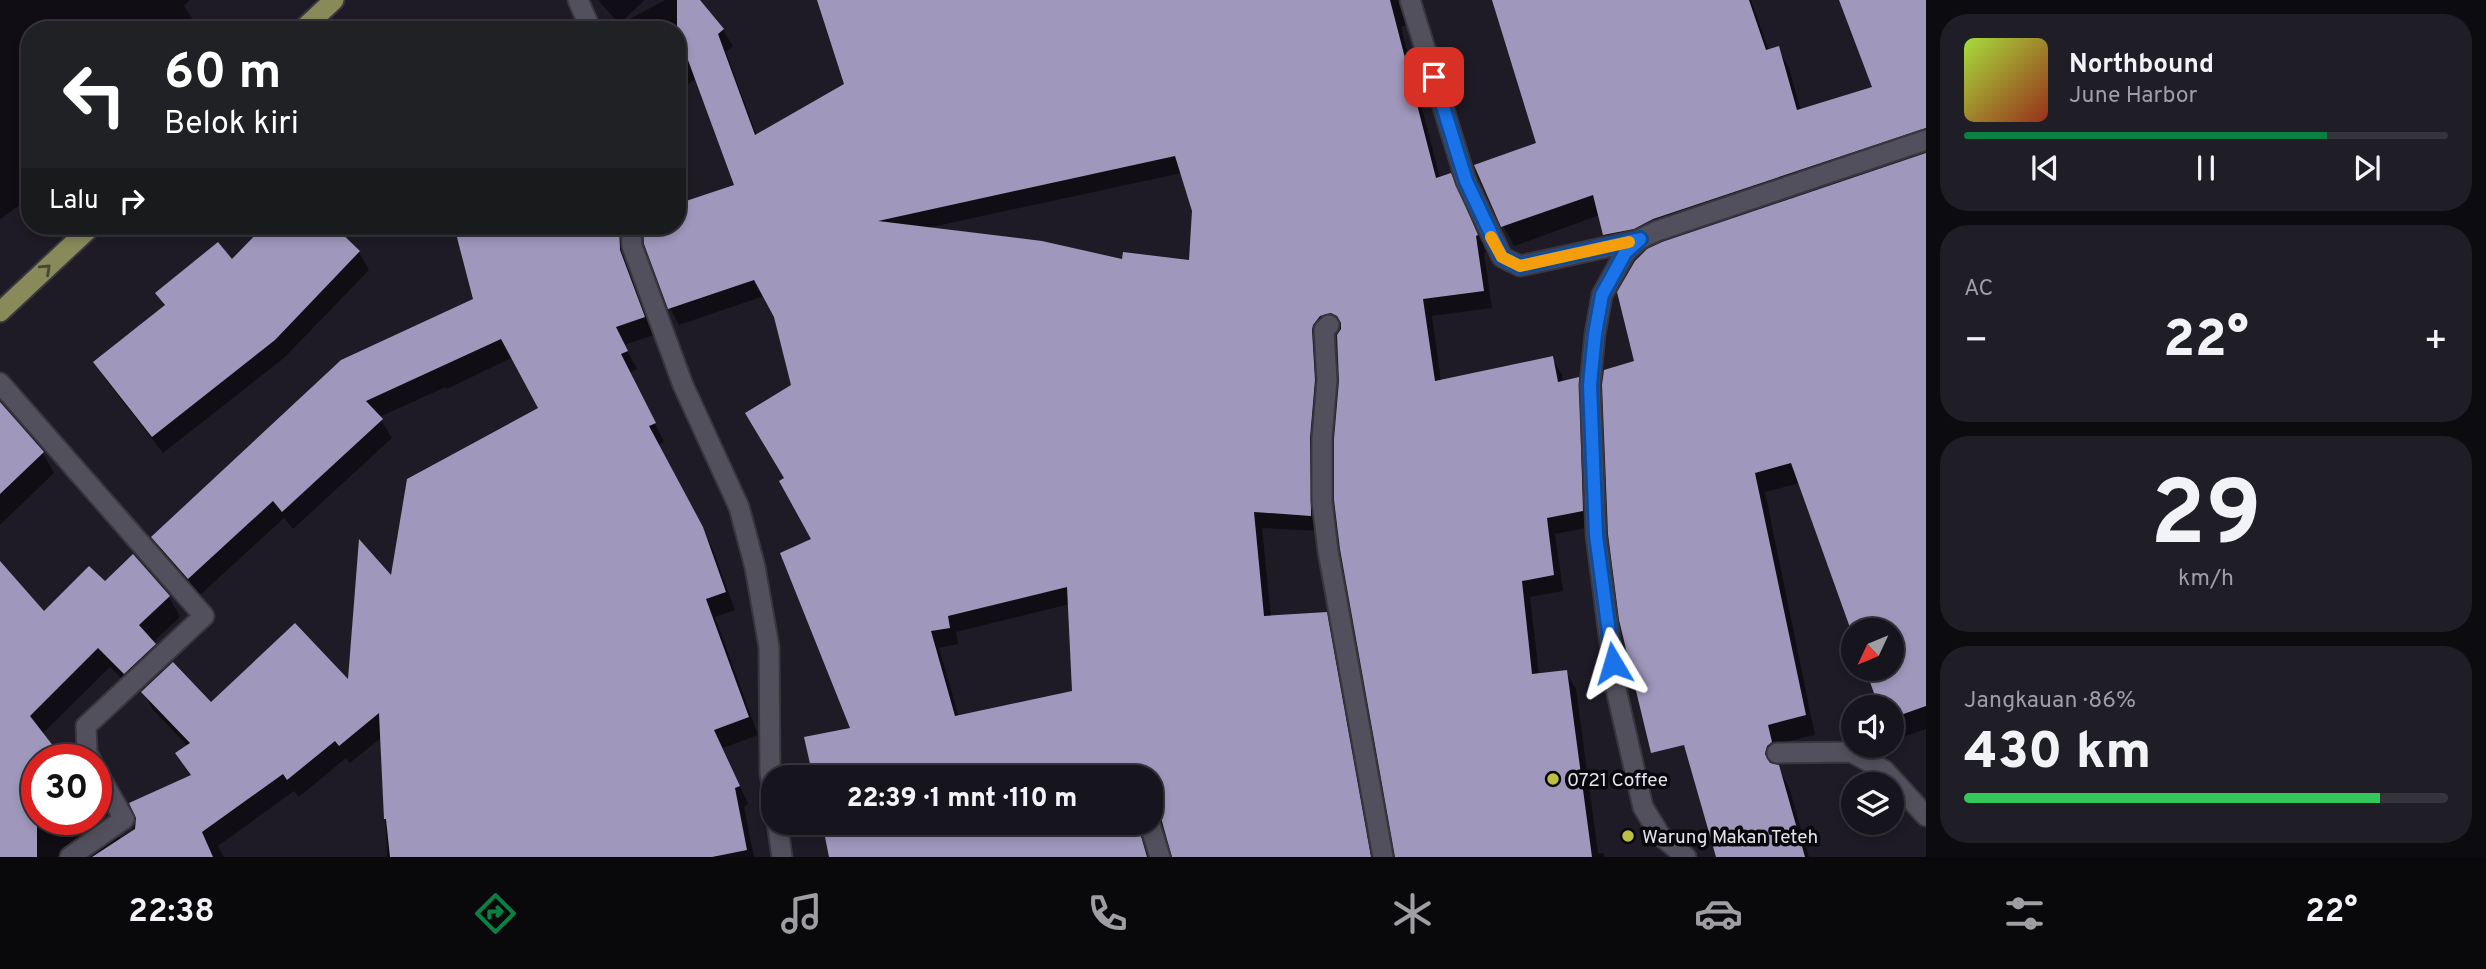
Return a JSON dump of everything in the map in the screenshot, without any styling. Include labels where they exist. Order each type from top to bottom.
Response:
[{"type":"main road","points":[[312,21],[334,0]]},
{"type":"main road","points":[[0,312],[82,235]]},
{"type":"street","points":[[578,0],[588,21]]},
{"type":"street","points":[[1410,0],[1466,181],[1502,257],[1520,266],[1640,239],[1926,140]]},
{"type":"street","points":[[631,235],[632,246],[683,385],[739,507],[755,566],[769,647],[770,765]]},
{"type":"street","points":[[1640,239],[1625,253],[1602,295],[1595,334],[1590,385],[1596,535],[1616,689],[1643,807],[1660,835],[1686,857]]},
{"type":"street","points":[[1329,325],[1324,330],[1327,380],[1322,439],[1322,502],[1328,551],[1383,857]]},
{"type":"street","points":[[0,383],[204,616],[86,726],[87,744]]},
{"type":"street","points":[[1777,753],[1851,752],[1884,770],[1926,816]]},
{"type":"street","points":[[112,798],[124,819],[112,827]]},
{"type":"street","points":[[70,857],[101,835]]},
{"type":"street","points":[[779,835],[782,857]]},
{"type":"street","points":[[1153,835],[1160,857]]},
{"type":"building","points":[[677,0],[700,0],[724,29],[718,34],[755,135],[844,84],[817,0],[1390,0],[1436,178],[1451,173],[1478,235],[1484,291],[1423,299],[1435,381],[1553,356],[1558,382],[1579,377],[1583,511],[1547,518],[1554,575],[1522,581],[1532,674],[1567,670],[1592,857],[1395,857],[1340,549],[1334,500],[1334,439],[1339,381],[1337,335],[1341,323],[1337,316],[1331,313],[1320,316],[1312,330],[1315,380],[1310,438],[1311,516],[1254,512],[1264,616],[1327,612],[1371,857],[1172,857],[1163,825],[1163,765],[810,765],[804,737],[850,728],[780,553],[811,539],[779,481],[784,478],[745,413],[791,385],[774,317],[754,280],[668,309],[644,244],[644,235],[686,235],[686,201],[734,185],[688,60],[686,62],[686,21],[677,21]],"holes":[[[1175,156],[1192,211],[1189,260],[1123,252],[1122,259],[1042,241],[878,221]],[[1067,587],[1072,691],[955,716],[931,631],[950,628],[948,616]]]},
{"type":"building","points":[[1492,0],[1749,0],[1766,50],[1779,46],[1797,110],[1872,87],[1839,0],[1926,0],[1926,128],[1653,219],[1634,229],[1603,235],[1593,195],[1501,227],[1474,165],[1536,143]]},
{"type":"building","points":[[1926,153],[1926,706],[1904,714],[1904,695],[1875,695],[1870,681],[1904,681],[1904,618],[1847,618],[1791,463],[1755,473],[1806,715],[1768,725],[1772,742],[1767,746],[1765,754],[1770,763],[1779,765],[1805,857],[1716,857],[1684,745],[1651,753],[1619,620],[1608,534],[1602,385],[1604,370],[1634,361],[1617,292],[1635,261],[1647,249]]},
{"type":"building","points":[[255,235],[343,235],[360,251],[275,340],[152,437],[93,362],[165,305],[155,293],[218,242],[232,259]]},
{"type":"building","points":[[456,235],[619,235],[620,250],[645,317],[616,327],[628,351],[621,354],[656,423],[649,426],[703,527],[726,592],[706,599],[749,717],[714,730],[740,786],[735,788],[747,850],[712,857],[390,857],[384,819],[379,713],[339,746],[335,741],[287,780],[283,774],[202,832],[213,857],[92,857],[135,829],[136,818],[129,803],[191,775],[175,753],[190,743],[141,692],[173,662],[211,702],[295,623],[348,679],[359,539],[391,575],[407,479],[538,408],[501,339],[366,401],[383,419],[282,512],[273,501],[188,579],[151,537],[341,360],[473,299]]},
{"type":"building","points":[[0,402],[44,452],[0,494]]},
{"type":"building","points":[[133,554],[170,596],[139,625],[156,644],[124,674],[98,648],[30,716],[52,744],[21,744],[21,835],[37,835],[37,857],[0,857],[0,561],[44,611],[89,566],[105,581]]},
{"type":"building","points":[[825,835],[1141,835],[1147,857],[829,857]]},
{"type":"slow traffic","points":[[1491,237],[1502,257],[1520,266],[1629,242]]},
{"type":"place","name":"0721 Coffee","points":[[1553,779]]},
{"type":"place","name":"Warung Makan Teteh","points":[[1628,836]]},
{"type":"route","points":[[1434,77],[1466,181],[1502,257],[1520,266],[1640,239],[1625,253],[1602,295],[1590,385],[1596,535],[1613,663]]}]
